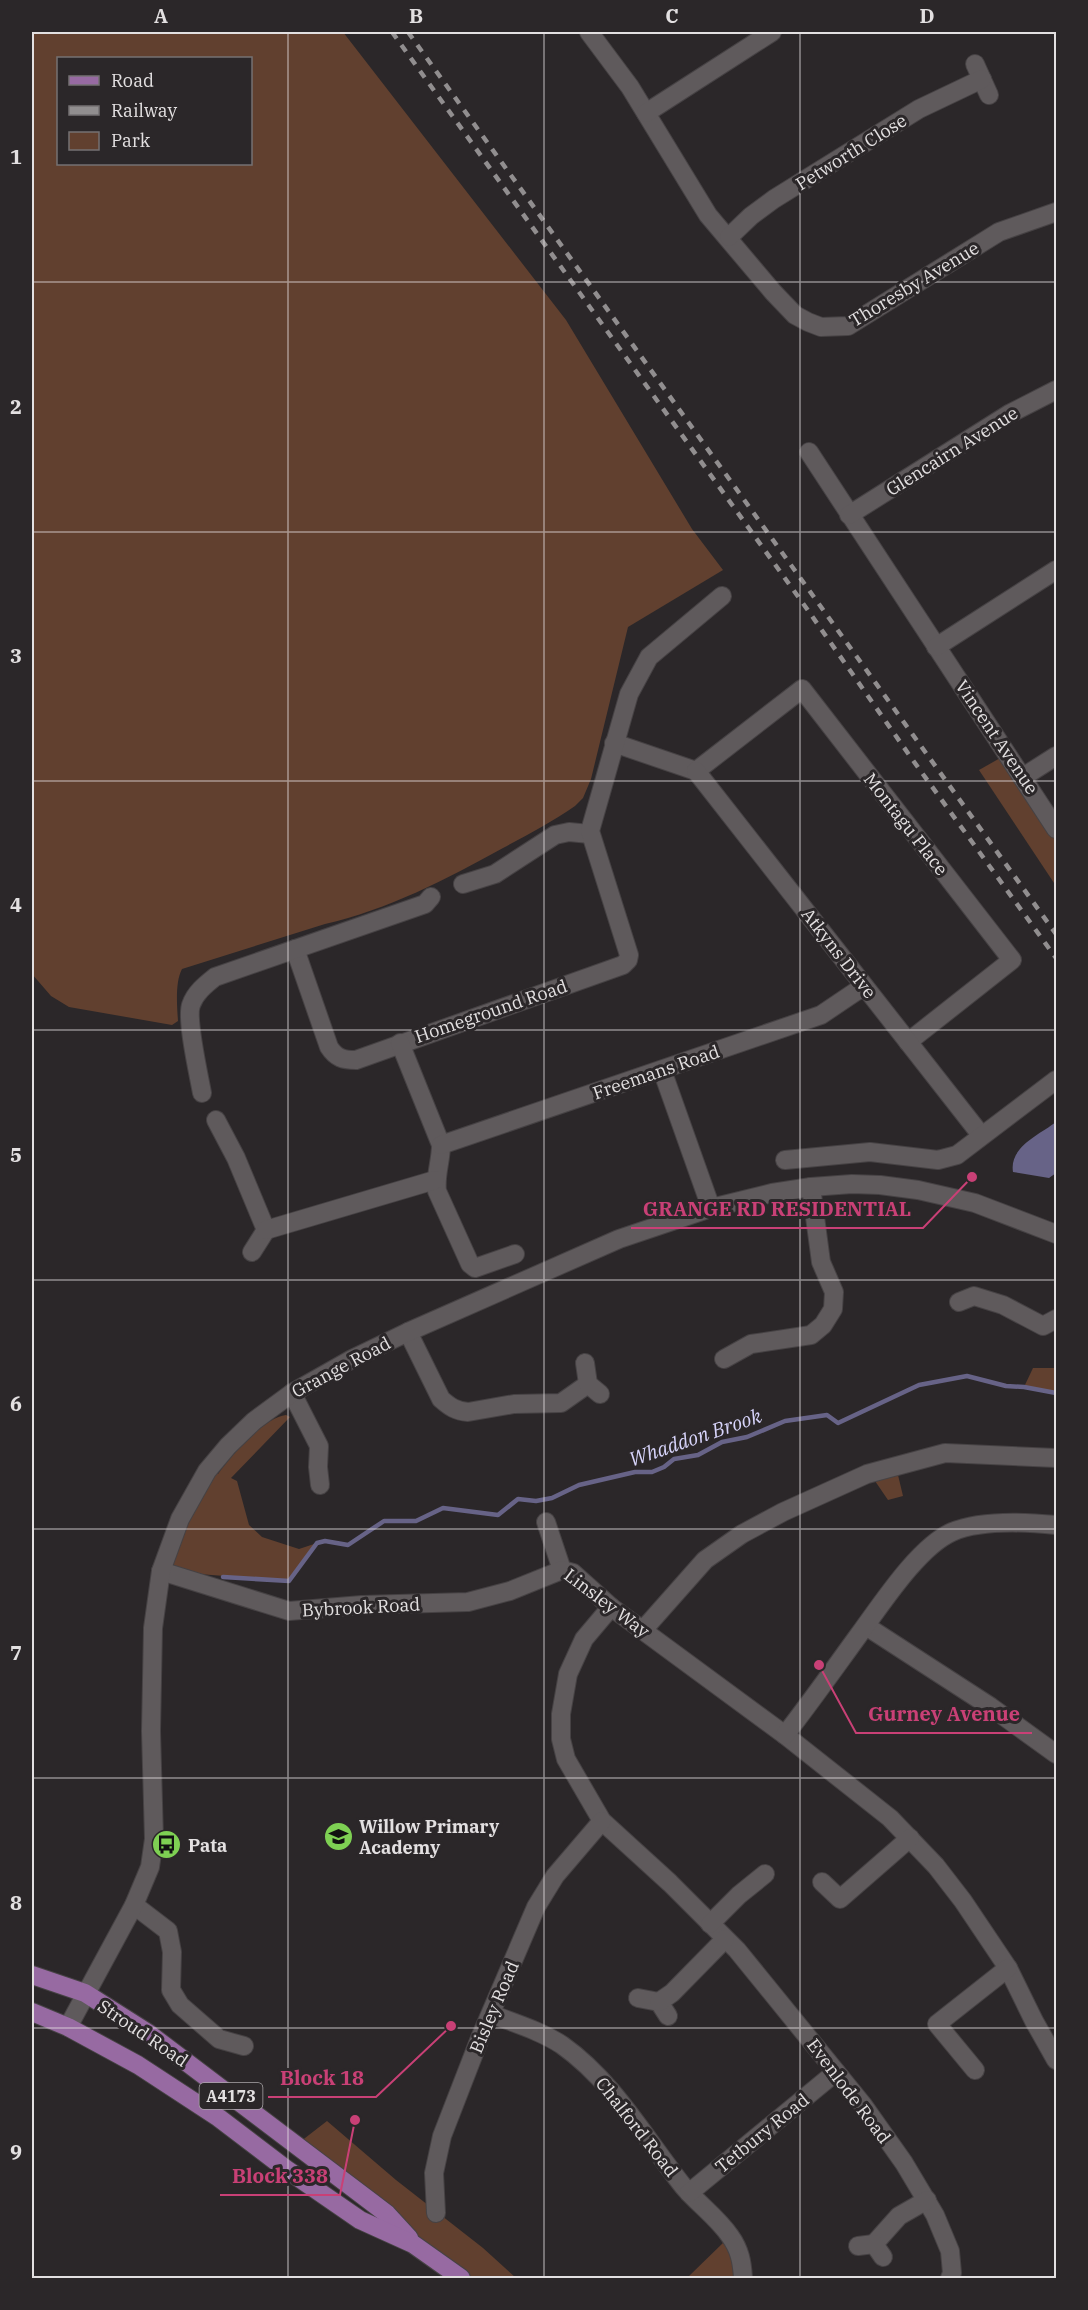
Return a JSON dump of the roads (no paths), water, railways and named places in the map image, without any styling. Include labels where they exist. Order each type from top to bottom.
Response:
[{"type":"main road","name":"Stroud Road","points":[[32,1975],[85,1993],[148,2033],[387,2214],[413,2244]]},
{"type":"main road","name":"Stroud Road","points":[[32,2012],[68,2026],[138,2065],[210,2112],[286,2169],[360,2220],[413,2244],[461,2278]]},
{"type":"street","name":"Thoresby Avenue","points":[[589,32],[646,113],[708,214],[795,315],[821,327],[848,326],[999,232],[1056,212]]},
{"type":"street","points":[[646,113],[772,32]]},
{"type":"street","name":"Petworth Close","points":[[729,237],[751,216],[774,199],[919,109],[982,79]]},
{"type":"street","name":"Glencairn Avenue","points":[[849,515],[1009,414],[1056,390]]},
{"type":"street","points":[[809,452],[936,646],[1056,570]]},
{"type":"street","points":[[462,884],[483,886],[555,834],[569,832],[590,834],[628,694],[649,657],[722,596]]},
{"type":"street","name":"Vincent Avenue","points":[[936,646],[1056,829]]},
{"type":"street","name":"Montagu Place","points":[[696,771],[802,689],[1012,960],[908,1042]]},
{"type":"street","points":[[614,743],[696,771]]},
{"type":"street","points":[[1023,777],[1056,756]]},
{"type":"street","name":"Atkyns Drive","points":[[696,771],[981,1135]]},
{"type":"street","name":"Homeground Road","points":[[295,949],[329,1047],[339,1058],[356,1060],[623,965],[629,955],[590,834]]},
{"type":"street","points":[[202,1093],[193,1042],[190,1006],[200,988],[214,977],[425,904],[431,897]]},
{"type":"street","name":"Freemans Road","points":[[441,1145],[821,1015],[864,986]]},
{"type":"street","points":[[400,1043],[441,1145],[441,1156],[435,1180],[437,1191],[472,1267],[485,1265],[515,1254]]},
{"type":"street","points":[[662,1070],[711,1208]]},
{"type":"street","points":[[785,1160],[870,1152],[938,1160],[957,1155],[1056,1080]]},
{"type":"street","points":[[218,1118],[266,1230]]},
{"type":"street","points":[[252,1252],[266,1230],[435,1180]]},
{"type":"street","name":"Grange Road","points":[[68,2026],[134,1905],[150,1867],[154,1839],[153,1628],[161,1571],[180,1519],[207,1471],[228,1446],[254,1421],[292,1393],[352,1359],[619,1239],[711,1208],[772,1193],[811,1186],[870,1184],[918,1190],[975,1203],[1056,1234]]},
{"type":"street","points":[[724,1359],[751,1344],[811,1335],[823,1325],[833,1309],[834,1292],[821,1262],[811,1186]]},
{"type":"street","points":[[968,1294],[1003,1305],[1043,1326],[1056,1319]]},
{"type":"street","points":[[408,1332],[441,1399],[449,1407],[458,1411],[468,1412],[514,1404],[561,1403],[594,1389],[585,1363]]},
{"type":"street","points":[[292,1393],[320,1446],[313,1474]]},
{"type":"street","points":[[643,1630],[705,1560],[742,1534],[867,1473],[945,1453],[1056,1458]]},
{"type":"street","name":"Linsley Way","points":[[546,1522],[562,1570],[573,1573],[611,1607],[870,1800],[910,1838],[936,1866],[963,1901],[1008,1968],[1056,2060]]},
{"type":"street","points":[[785,1735],[919,1558],[940,1538],[952,1532],[987,1524],[1056,1525]]},
{"type":"street","name":"Bybrook Road","points":[[161,1571],[289,1611],[362,1605],[468,1602],[510,1591],[562,1570]]},
{"type":"street","name":"Evenlode Road","points":[[611,1607],[584,1639],[568,1674],[561,1714],[561,1739],[566,1759],[602,1821],[670,1883],[725,1939],[863,2105],[927,2200],[950,2252],[951,2278]]},
{"type":"street","points":[[866,1626],[991,1707],[1056,1754]]},
{"type":"street","name":"Bisley Road","points":[[436,2212],[434,2173],[442,2136],[536,1907],[573,1853],[602,1821]]},
{"type":"street","points":[[822,1882],[840,1899],[910,1838]]},
{"type":"street","points":[[710,1924],[739,1895],[765,1874]]},
{"type":"street","points":[[134,1905],[168,1931],[172,1952],[171,1989],[180,2005],[219,2039],[244,2046]]},
{"type":"street","points":[[638,1998],[664,2009],[679,1986],[725,1939]]},
{"type":"street","points":[[975,2070],[937,2024],[1008,1968]]},
{"type":"street","name":"Chalford Road","points":[[491,2014],[528,2028],[561,2045],[613,2092],[689,2193],[730,2235],[742,2256],[743,2278]]},
{"type":"street","name":"Tetbury Road","points":[[689,2193],[836,2072]]},
{"type":"street","points":[[872,2249],[899,2216],[927,2200]]},
{"type":"waterway","name":"Whaddon Brook","points":[[223,1577],[289,1581],[317,1543],[325,1541],[348,1545],[384,1521],[416,1521],[443,1508],[498,1515],[518,1499],[536,1501],[552,1498],[579,1485],[635,1472],[652,1472],[664,1467],[674,1459],[698,1455],[722,1442],[747,1437],[785,1421],[827,1415],[838,1423],[919,1385],[967,1376],[1006,1386],[1056,1393]]},
{"type":"railway","points":[[392,32],[1056,958]]},
{"type":"railway","points":[[408,32],[1056,934]]},
{"type":"place","name":"GRANGE RD RESIDENTIAL","points":[[972,1177]]},
{"type":"place","name":"Gurney Avenue","points":[[819,1665]]},
{"type":"place","name":"Willow Primary Academy","points":[[338,1836]]},
{"type":"place","name":"Pata","points":[[167,1845]]},
{"type":"place","name":"Block 18","points":[[451,2026]]},
{"type":"place","name":"Block 338","points":[[355,2120]]}]
